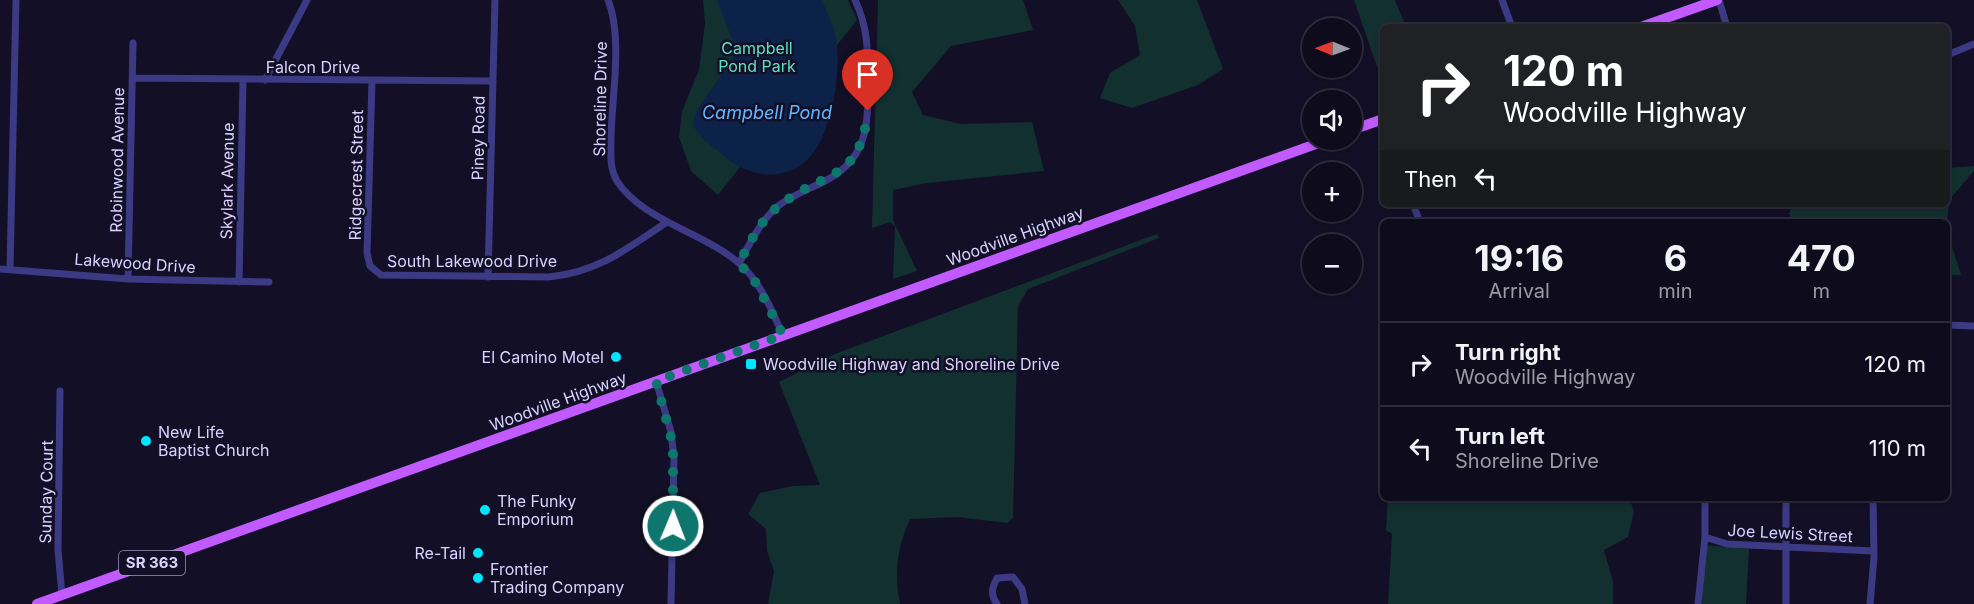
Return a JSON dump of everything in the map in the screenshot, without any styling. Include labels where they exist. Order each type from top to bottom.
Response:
[{"type":"main road","points":[[1650,24],[1718,0]]},
{"type":"main road","points":[[1362,126],[1380,120]]},
{"type":"main road","name":"Woodville Highway","points":[[37,604],[1302,149]]},
{"type":"street","points":[[10,269],[16,0]]},
{"type":"street","points":[[265,80],[307,0]]},
{"type":"street","name":"Piney Road","points":[[488,277],[495,0]]},
{"type":"street","name":"Shoreline Drive","points":[[608,0],[614,36],[611,159],[614,174],[626,192],[666,222],[709,243],[739,263],[756,283],[783,335]]},
{"type":"street","points":[[739,263],[760,226],[776,208],[790,198],[836,175],[851,163],[860,149],[868,111],[869,45],[866,27],[855,0]]},
{"type":"street","points":[[1502,0],[1511,24]]},
{"type":"street","points":[[1718,0],[1726,24]]},
{"type":"street","name":"Robinwood Avenue","points":[[128,279],[133,43]]},
{"type":"street","points":[[1950,54],[1974,44]]},
{"type":"street","name":"Falcon Drive","points":[[133,78],[492,81]]},
{"type":"street","name":"Skylark Avenue","points":[[239,282],[243,80]]},
{"type":"street","name":"Ridgecrest Street","points":[[372,81],[367,253],[373,269]]},
{"type":"street","name":"South Lakewood Drive","points":[[373,269],[381,275],[393,276],[549,277],[582,272],[610,259],[666,222]]},
{"type":"street","name":"Lakewood Drive","points":[[0,269],[128,279],[269,282]]},
{"type":"street","points":[[1950,325],[1974,326]]},
{"type":"street","points":[[656,381],[671,432],[674,458],[671,604]]},
{"type":"street","name":"Sunday Court","points":[[60,391],[58,550],[62,595]]},
{"type":"street","points":[[1698,604],[1705,537],[1705,501]]},
{"type":"street","points":[[1786,501],[1784,548],[1786,604]]},
{"type":"street","points":[[1870,604],[1874,551],[1873,501]]},
{"type":"street","name":"Joe Lewis Street","points":[[1705,537],[1727,544],[1874,551]]},
{"type":"street","points":[[997,604],[992,597],[992,588],[997,578],[1004,576],[1013,577],[1018,582],[1025,604]]},
{"type":"green space","name":"Campbell Pond","points":[[703,0],[848,0],[857,20],[718,195],[691,171],[679,137],[682,111],[699,70],[705,23]]},
{"type":"green space","points":[[878,0],[1023,0],[1033,30],[951,46],[912,92],[923,115],[961,124],[1032,122],[1044,171],[927,183],[893,190],[893,220],[917,271],[893,279],[895,226],[890,222],[872,228]]},
{"type":"green space","points":[[1118,0],[1197,0],[1223,69],[1198,85],[1132,108],[1100,98],[1110,73],[1140,55],[1135,26]]},
{"type":"green space","points":[[1354,0],[1395,0],[1405,24],[1380,24],[1380,75]]},
{"type":"green space","points":[[1974,166],[1974,171],[1950,199],[1950,168]]},
{"type":"green space","points":[[1792,207],[1948,207],[1947,219],[1792,219],[1789,213]]},
{"type":"green space","points":[[1157,234],[1159,238],[1028,289],[1018,306],[1013,518],[1007,523],[957,517],[910,519],[898,560],[897,581],[900,604],[768,604],[774,571],[767,551],[766,529],[748,514],[760,493],[792,486],[820,485],[779,382],[835,354]]},
{"type":"green space","points":[[1950,240],[1961,275],[1950,275]]},
{"type":"green space","points":[[1388,501],[1630,501],[1634,511],[1628,537],[1604,550],[1613,582],[1613,604],[1388,604],[1392,534],[1386,530]]},
{"type":"green space","points":[[1703,545],[1749,549],[1746,604],[1702,604]]},
{"type":"water","name":"Campbell Pond","points":[[717,0],[822,0],[828,14],[838,52],[833,102],[824,134],[817,147],[809,158],[789,171],[767,174],[745,169],[708,143],[693,125],[696,112],[737,52]]},
{"type":"place","name":"El Camino Motel","points":[[616,357]]},
{"type":"place","name":"Woodville Highway and Shoreline Drive","points":[[751,364]]},
{"type":"place","name":"New Life Baptist Church","points":[[146,441]]},
{"type":"place","name":"The Funky Emporium","points":[[485,510]]},
{"type":"place","name":"Re-Tail","points":[[478,553]]},
{"type":"place","name":"Frontier Trading Company","points":[[478,578]]},
{"type":"route","points":[[673,526],[673,445],[656,381],[783,335],[756,283],[739,263],[760,226],[776,208],[790,198],[836,175],[851,163],[860,149],[868,111]]},
{"type":"park label","name":"Campbell Pond Park","points":[[757,57]]}]
